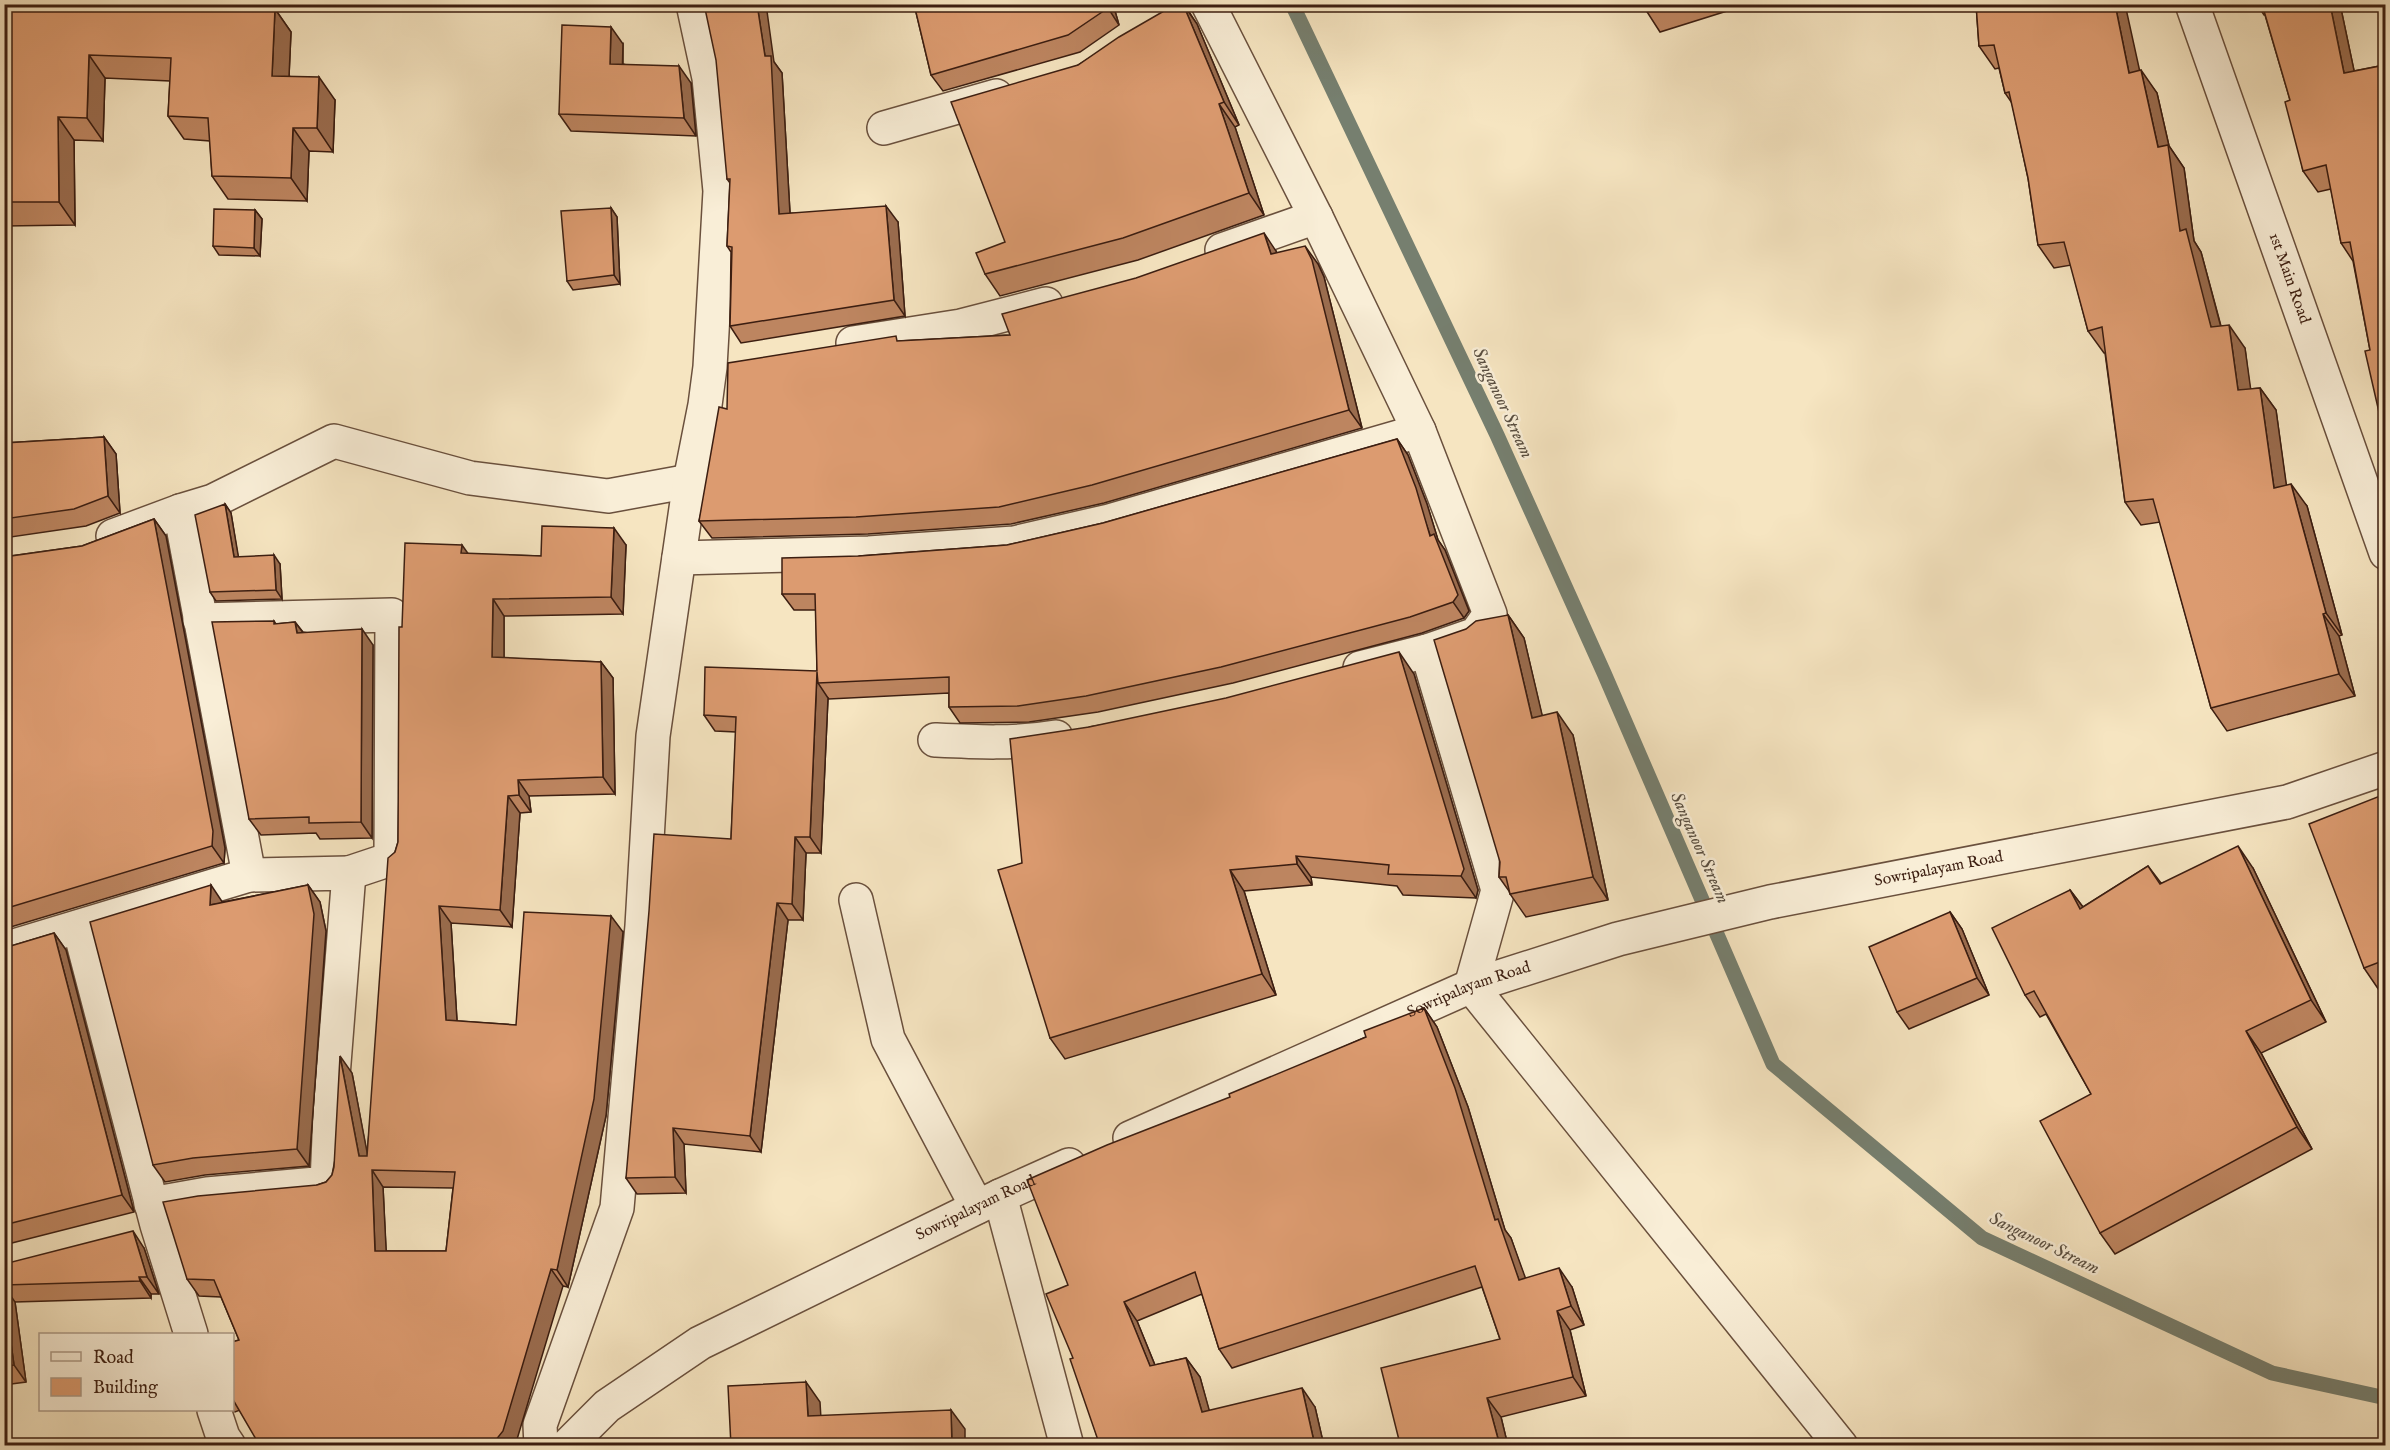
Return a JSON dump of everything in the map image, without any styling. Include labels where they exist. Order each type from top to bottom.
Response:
[{"type":"street","points":[[542,1446],[540,1425],[617,1208],[641,938],[653,735],[690,481],[710,367],[720,191],[709,78],[693,4]]},
{"type":"street","name":"1st Main Road","points":[[2193,4],[2385,554]]},
{"type":"street","points":[[1196,6],[1316,217],[1419,431],[1490,614],[1476,634],[1427,651],[1326,677]]},
{"type":"street","points":[[884,128],[1028,87]]},
{"type":"street","points":[[1198,259],[1316,217]]},
{"type":"street","points":[[824,348],[962,326],[1076,296]]},
{"type":"street","points":[[710,367],[744,361]]},
{"type":"street","points":[[679,558],[869,552],[1014,543],[1108,521],[1419,431]]},
{"type":"street","points":[[80,546],[213,501],[334,441],[470,478],[608,496],[690,481]]},
{"type":"street","points":[[180,511],[249,875]]},
{"type":"street","points":[[4,949],[249,875],[349,873],[391,859],[392,615],[200,620]]},
{"type":"street","points":[[1427,651],[1498,890],[1471,986],[1842,1446]]},
{"type":"street","points":[[935,740],[986,743],[1031,741],[1090,732]]},
{"type":"street","name":"Sowripalayam Road","points":[[567,1446],[607,1406],[700,1343],[988,1202],[1471,986],[1618,939],[1770,902],[2287,802],[2385,768]]},
{"type":"street","points":[[124,1234],[154,1215],[207,1194],[327,1183],[330,1114],[349,873]]},
{"type":"street","points":[[856,900],[888,1039],[988,1202],[1066,1446]]},
{"type":"street","points":[[79,927],[154,1215],[190,1333]]},
{"type":"street","points":[[214,1411],[223,1437],[229,1446]]},
{"type":"building","points":[[4,4],[246,4],[246,7],[275,9],[272,76],[319,77],[317,128],[293,128],[291,178],[212,176],[208,118],[168,116],[171,58],[89,55],[87,118],[58,117],[59,202],[4,202]]},
{"type":"building","points":[[704,4],[757,4],[765,56],[771,56],[779,214],[886,206],[894,300],[730,326],[732,247],[727,246],[730,179],[727,179],[716,60]]},
{"type":"building","points":[[914,4],[1107,4],[1108,8],[1068,35],[931,75]]},
{"type":"building","points":[[1176,4],[1183,4],[1224,102],[1219,104],[1249,193],[1123,238],[985,274],[976,253],[1005,242],[951,102],[1078,65],[1119,37]]},
{"type":"building","points":[[1976,4],[2115,4],[2129,73],[2141,70],[2158,147],[2168,145],[2180,231],[2186,229],[2211,327],[2229,325],[2238,390],[2260,388],[2274,488],[2291,484],[2326,613],[2323,614],[2339,674],[2211,708],[2153,499],[2125,502],[2102,327],[2088,331],[2064,242],[2038,245],[2028,178],[2009,92],[2005,93],[1994,45],[1979,46]]},
{"type":"building","points":[[2262,4],[2330,4],[2344,73],[2385,65],[2385,420],[2381,421],[2365,351],[2370,350],[2350,242],[2341,243],[2326,165],[2303,171],[2285,102],[2290,100]]},
{"type":"building","points":[[562,25],[611,27],[610,64],[679,66],[684,118],[559,114]]},
{"type":"building","points":[[611,208],[614,275],[567,281],[561,211]]},
{"type":"building","points":[[214,209],[255,210],[254,248],[213,246]]},
{"type":"building","points":[[1264,233],[1271,254],[1305,246],[1312,260],[1349,410],[1092,485],[999,507],[856,517],[699,521],[719,407],[727,409],[728,363],[896,336],[897,341],[1010,335],[1002,314],[1136,278]]},
{"type":"building","points":[[104,437],[108,496],[74,509],[4,519],[4,443]]},
{"type":"building","points":[[1397,439],[1416,488],[1430,536],[1434,534],[1458,595],[1453,602],[1410,617],[1221,667],[1086,696],[1018,706],[949,707],[949,677],[818,683],[817,672],[810,837],[795,837],[792,904],[777,903],[750,1136],[673,1128],[675,1177],[626,1178],[654,834],[731,839],[736,717],[704,715],[705,667],[817,671],[815,594],[782,594],[782,558],[859,556],[1007,545],[1103,523]]},
{"type":"building","points":[[225,504],[234,557],[274,555],[276,590],[210,592],[195,515]]},
{"type":"building","points":[[154,519],[213,831],[212,846],[4,909],[4,557],[82,546]]},
{"type":"building","points":[[542,526],[614,528],[611,597],[493,599],[492,657],[601,662],[603,777],[518,780],[519,795],[508,796],[500,910],[439,906],[446,1020],[516,1025],[524,912],[611,916],[594,1099],[557,1270],[551,1269],[503,1431],[491,1446],[260,1446],[234,1401],[234,1341],[239,1340],[214,1280],[187,1279],[163,1202],[198,1196],[317,1185],[326,1182],[332,1175],[334,1167],[340,1056],[359,1156],[367,1156],[388,858],[395,852],[398,842],[399,627],[402,627],[405,543],[462,545],[461,553],[541,556]],"holes":[[[372,1170],[455,1172],[446,1251],[375,1251]]]},
{"type":"building","points":[[1508,615],[1532,718],[1557,712],[1593,877],[1510,894],[1506,877],[1499,877],[1500,862],[1434,640],[1466,629],[1476,621]]},
{"type":"building","points":[[274,621],[274,624],[295,622],[297,633],[362,629],[361,822],[309,823],[309,817],[249,819],[212,622]]},
{"type":"building","points":[[1399,652],[1464,869],[1461,876],[1388,874],[1389,865],[1296,856],[1297,864],[1230,870],[1262,974],[1050,1038],[998,870],[1022,863],[1010,739],[1089,727],[1226,698]]},
{"type":"building","points":[[2385,794],[2385,960],[2364,968],[2309,824]]},
{"type":"building","points":[[2238,846],[2311,1000],[2246,1031],[2297,1127],[2100,1233],[2040,1121],[2091,1094],[2034,991],[2025,995],[1992,928],[2070,890],[2080,909],[2148,866],[2160,884]]},
{"type":"building","points":[[211,885],[210,905],[308,885],[314,914],[297,1149],[193,1158],[153,1165],[90,922]]},
{"type":"building","points":[[1950,912],[1977,978],[1897,1012],[1869,947]]},
{"type":"building","points":[[54,933],[122,1195],[4,1225],[4,948]]},
{"type":"building","points":[[1424,1008],[1455,1088],[1495,1220],[1498,1219],[1519,1280],[1559,1268],[1571,1306],[1557,1311],[1573,1377],[1487,1398],[1500,1446],[1375,1446],[1399,1440],[1381,1368],[1500,1339],[1475,1266],[1219,1349],[1195,1272],[1124,1302],[1150,1366],[1186,1358],[1202,1412],[1302,1388],[1315,1446],[1100,1446],[1070,1359],[1073,1358],[1046,1294],[1068,1285],[1027,1180],[1107,1145],[1230,1097],[1229,1094],[1366,1037],[1364,1031]]},
{"type":"building","points":[[133,1231],[147,1277],[139,1277],[140,1281],[4,1285],[4,1264]]},
{"type":"building","points":[[4,1293],[14,1365],[4,1366]]},
{"type":"building","points":[[806,1382],[808,1416],[951,1410],[952,1446],[731,1446],[728,1386]]},
{"type":"waterway","name":"Sanganoor Stream","points":[[1292,4],[1497,435],[1604,673],[1773,1064],[1982,1238],[2272,1373],[2386,1398]]}]
